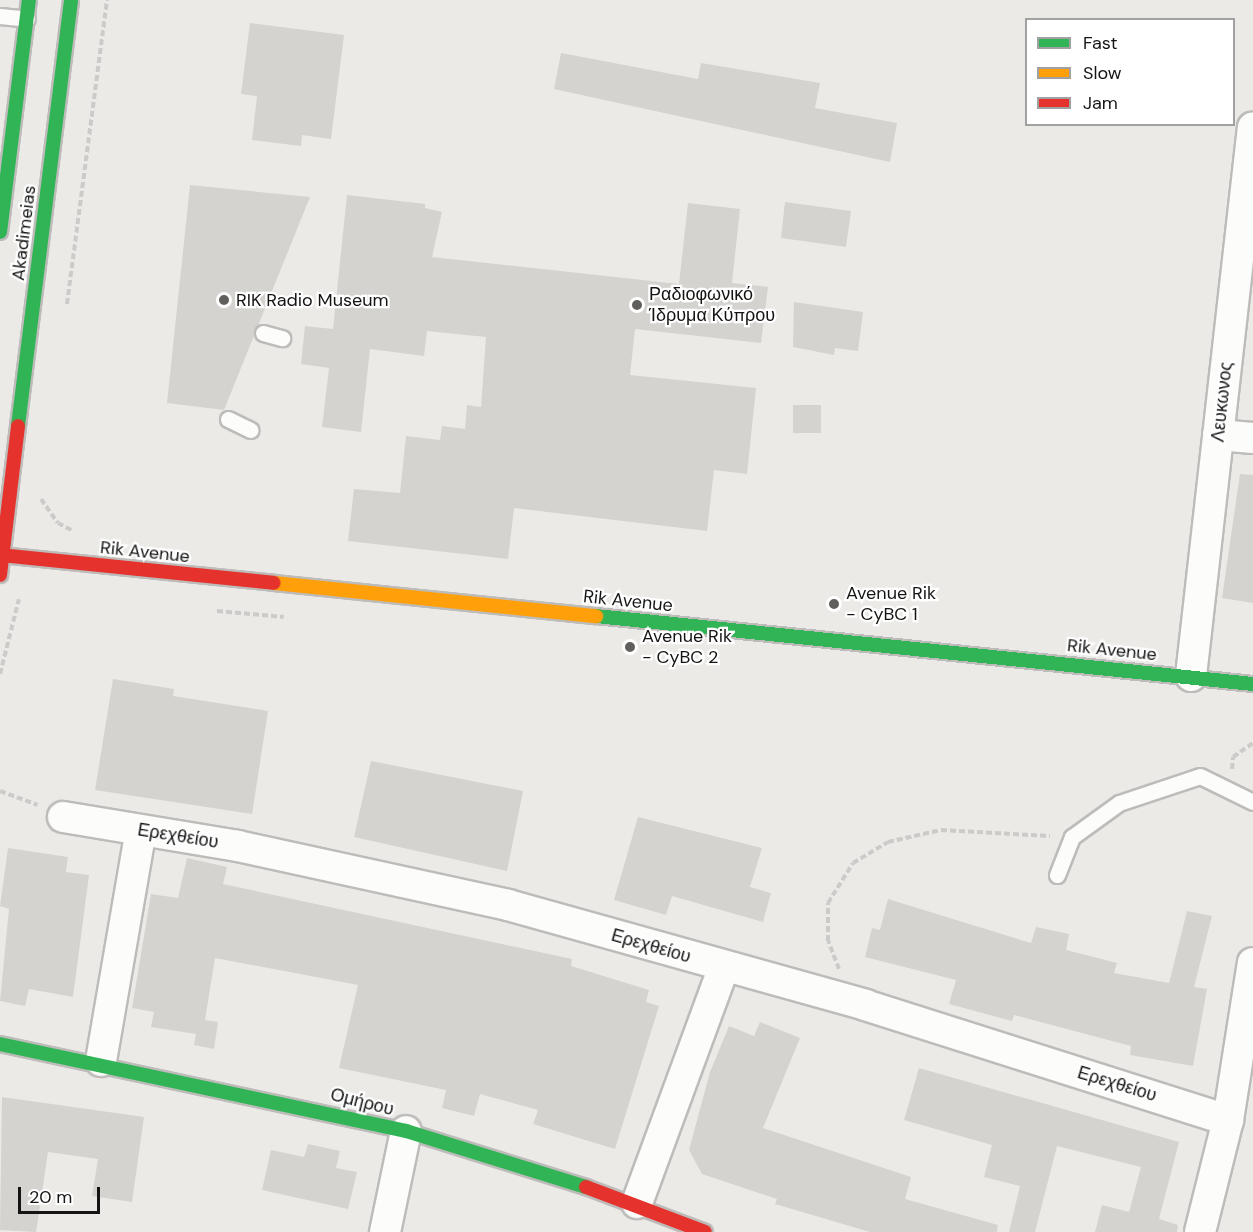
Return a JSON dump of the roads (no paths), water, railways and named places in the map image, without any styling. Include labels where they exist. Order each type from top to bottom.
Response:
[{"type":"main road","name":"Akadimeias","points":[[0,232],[29,0]]},
{"type":"main road","name":"Akadimeias","points":[[0,577],[71,0]]},
{"type":"main road","name":"Rik Avenue","points":[[2,555],[1253,684]]},
{"type":"main road","name":"Ομήρου","points":[[0,1044],[101,1061],[406,1131],[637,1203],[705,1232]]},
{"type":"street","name":"Λευκωνος","points":[[1191,676],[1253,127]]},
{"type":"street","points":[[1218,435],[1253,438]]},
{"type":"street","name":"Ερεχθείου","points":[[63,817],[330,864],[508,905],[833,996],[1228,1120]]},
{"type":"street","points":[[101,1061],[141,830]]},
{"type":"street","points":[[1200,1232],[1228,1120],[1253,963]]},
{"type":"street","points":[[637,1203],[723,966]]},
{"type":"street","points":[[385,1232],[406,1131]]},
{"type":"lane","points":[[0,16],[27,19]]},
{"type":"lane","points":[[263,333],[282,338]]},
{"type":"lane","points":[[228,419],[251,429]]},
{"type":"lane","points":[[1057,875],[1072,837],[1119,802],[1200,776],[1230,788],[1253,802]]},
{"type":"place","name":"RIK Radio Museum","points":[[224,300]]},
{"type":"place","name":"Ραδιοφωνικό Ίδρυμα Κύπρου","points":[[637,305]]},
{"type":"place","name":"Avenue Rik - CyBC 1","points":[[834,604]]},
{"type":"place","name":"Avenue Rik - CyBC 2","points":[[630,647]]}]
